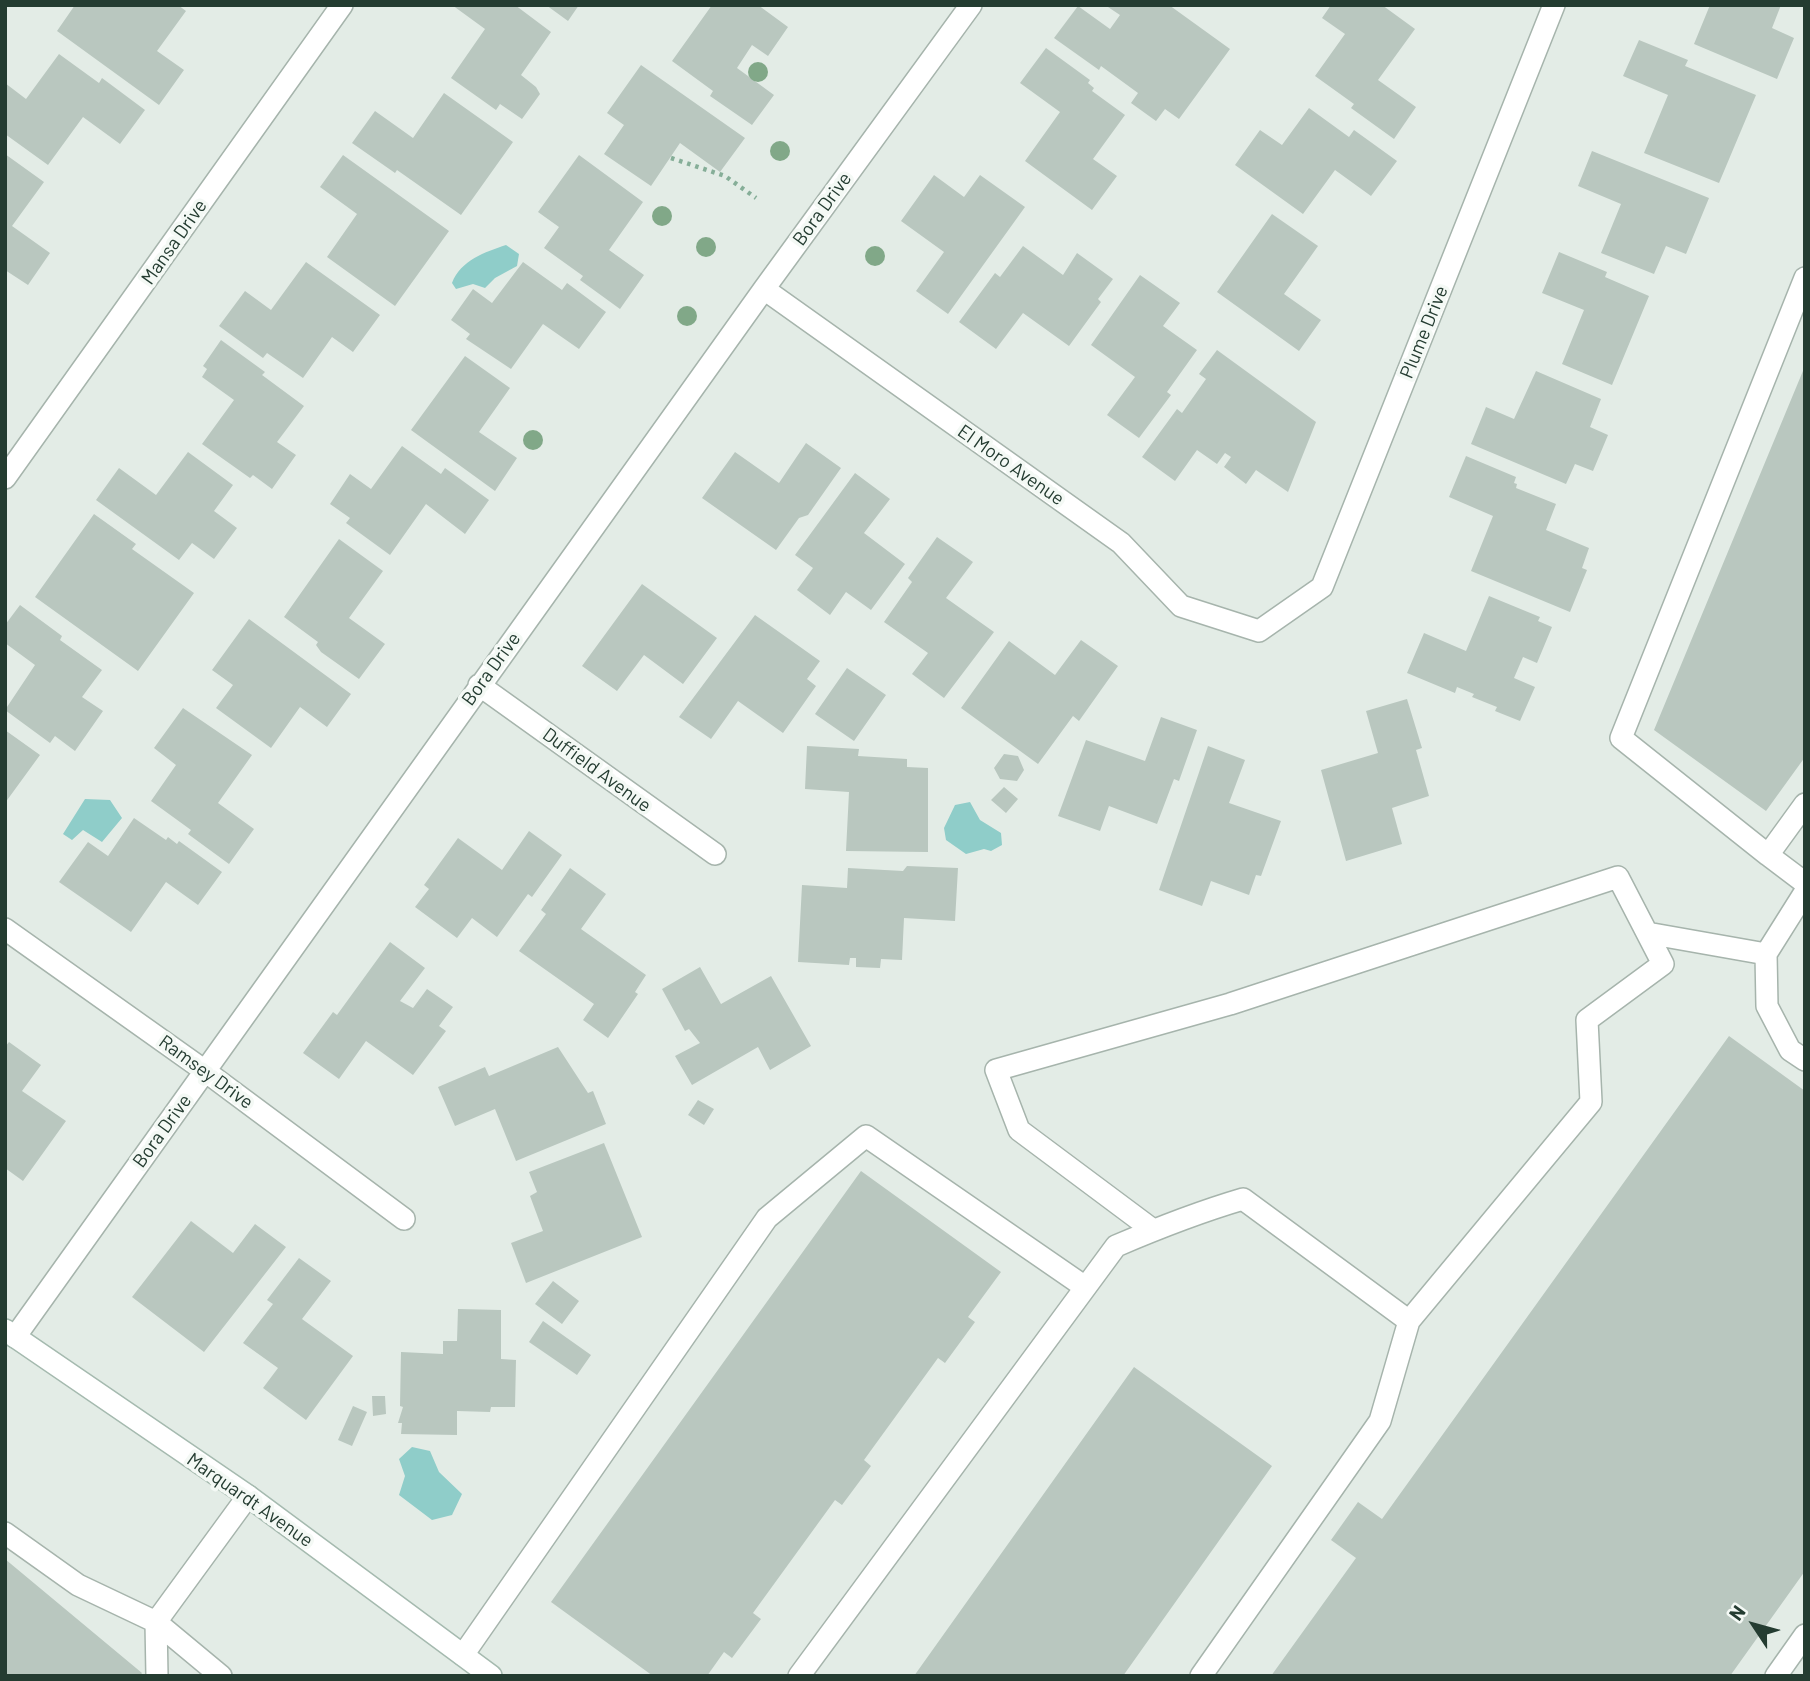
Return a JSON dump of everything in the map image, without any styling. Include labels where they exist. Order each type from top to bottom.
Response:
[{"type":"street","name":"Mansa Drive","points":[[5,478],[342,5]]},
{"type":"street","name":"Bora Drive","points":[[10,1334],[205,1071],[479,685],[971,5]]},
{"type":"street","name":"Plume Drive","points":[[1259,631],[1322,587],[1555,5]]},
{"type":"street","points":[[1805,278],[1621,738],[1805,883]]},
{"type":"street","name":"El Moro Avenue","points":[[764,289],[1121,543],[1181,606],[1259,631]]},
{"type":"street","name":"Duffield Avenue","points":[[479,685],[715,854]]},
{"type":"street","points":[[1768,855],[1805,804]]},
{"type":"street","points":[[1153,1230],[1019,1130],[996,1070],[1230,1004],[1618,877],[1663,964],[1587,1020],[1591,1102],[1409,1321],[1380,1421],[1201,1676]]},
{"type":"street","points":[[1805,892],[1766,954],[1766,1006],[1790,1050],[1805,1060]]},
{"type":"street","name":"Ramsey Drive","points":[[5,929],[205,1071],[404,1219]]},
{"type":"street","points":[[1647,933],[1766,954]]},
{"type":"street","points":[[463,1655],[767,1218],[866,1136],[1085,1287]]},
{"type":"street","points":[[799,1676],[1116,1246],[1188,1215],[1243,1199],[1409,1321]]},
{"type":"street","name":"Marquardt Avenue","points":[[10,1334],[248,1496],[491,1676]]},
{"type":"street","points":[[157,1676],[156,1622],[248,1496]]},
{"type":"street","points":[[5,1533],[78,1585],[156,1622],[221,1676]]},
{"type":"street","points":[[1776,1676],[1805,1635]]},
{"type":"path","points":[[671,158],[725,176],[756,198]]},
{"type":"water","points":[[506,245],[519,254],[517,266],[495,278],[485,288],[473,284],[456,289],[452,283],[461,268],[482,254]]},
{"type":"water","points":[[85,799],[110,800],[122,818],[102,842],[83,830],[72,840],[63,834]]},
{"type":"water","points":[[970,802],[980,820],[1001,833],[1002,845],[991,851],[984,849],[966,854],[946,840],[944,828],[955,805]]},
{"type":"water","points":[[412,1447],[430,1451],[439,1472],[462,1494],[452,1515],[432,1520],[399,1495],[405,1476],[399,1459]]},
{"type":"building","points":[[75,5],[178,5],[186,11],[157,51],[184,70],[159,105],[57,31]]},
{"type":"building","points":[[452,5],[515,5],[551,32],[521,75],[536,87],[540,94],[522,119],[500,104],[496,110],[451,78],[485,29]]},
{"type":"building","points":[[546,5],[579,5],[568,21]]},
{"type":"building","points":[[712,5],[758,5],[788,27],[768,56],[752,45],[737,68],[774,95],[752,125],[710,96],[713,91],[672,61]]},
{"type":"building","points":[[1105,5],[1169,5],[1230,49],[1179,119],[1165,109],[1156,121],[1131,103],[1138,93],[1101,66],[1099,70],[1054,38],[1078,6],[1110,29],[1120,15]]},
{"type":"building","points":[[1331,5],[1382,5],[1415,29],[1378,80],[1416,107],[1394,139],[1351,108],[1354,104],[1315,76],[1345,34],[1322,18]]},
{"type":"building","points":[[1710,5],[1781,5],[1772,28],[1794,38],[1777,79],[1694,44]]},
{"type":"building","points":[[1639,40],[1688,60],[1685,66],[1756,95],[1719,183],[1644,153],[1668,95],[1623,76]]},
{"type":"building","points":[[1046,48],[1090,80],[1088,83],[1094,88],[1092,91],[1125,115],[1093,159],[1117,176],[1092,210],[1025,161],[1060,112],[1020,83]]},
{"type":"building","points":[[59,54],[99,83],[102,78],[145,110],[120,144],[83,117],[48,165],[5,134],[5,83],[26,99]]},
{"type":"building","points":[[641,65],[745,138],[720,172],[680,143],[651,186],[604,154],[624,125],[607,113]]},
{"type":"building","points":[[444,93],[513,142],[461,215],[397,170],[395,173],[352,143],[375,111],[413,138]]},
{"type":"building","points":[[1309,108],[1349,137],[1354,130],[1397,161],[1371,196],[1335,170],[1303,214],[1235,165],[1260,130],[1282,145]]},
{"type":"building","points":[[1592,151],[1709,198],[1686,254],[1666,246],[1654,274],[1601,253],[1621,204],[1578,186]]},
{"type":"building","points":[[5,154],[44,182],[12,226],[50,253],[28,285],[5,270]]},
{"type":"building","points":[[343,155],[449,231],[395,306],[327,257],[357,214],[320,187]]},
{"type":"building","points":[[579,155],[643,202],[609,250],[644,275],[620,309],[580,280],[583,276],[544,248],[559,227],[538,212]]},
{"type":"building","points":[[934,175],[964,197],[980,175],[1025,207],[948,314],[916,291],[944,252],[901,221]]},
{"type":"building","points":[[1272,214],[1318,246],[1284,294],[1321,320],[1299,351],[1217,292]]},
{"type":"building","points":[[1023,246],[1063,275],[1077,253],[1113,279],[1098,299],[1101,302],[1069,346],[1023,313],[996,349],[959,322],[995,273],[1000,277]]},
{"type":"building","points":[[1559,252],[1607,272],[1605,277],[1649,296],[1612,385],[1562,364],[1584,310],[1542,293]]},
{"type":"building","points":[[306,262],[380,315],[353,352],[332,337],[303,378],[267,353],[263,358],[219,326],[245,291],[271,310]]},
{"type":"building","points":[[523,262],[562,290],[567,283],[606,312],[579,349],[543,324],[511,369],[466,339],[470,334],[451,320],[473,289],[492,303]]},
{"type":"building","points":[[1140,275],[1180,303],[1163,326],[1197,350],[1167,392],[1171,395],[1139,438],[1107,415],[1135,377],[1091,345]]},
{"type":"building","points":[[221,340],[265,372],[262,375],[304,406],[277,442],[296,455],[272,489],[253,475],[250,478],[202,444],[234,400],[202,377],[207,369],[203,366]]},
{"type":"building","points":[[1217,350],[1316,422],[1288,492],[1256,470],[1246,484],[1224,467],[1231,457],[1225,453],[1217,464],[1197,450],[1175,481],[1142,457],[1177,409],[1182,413],[1206,379],[1199,374]]},
{"type":"building","points":[[465,356],[510,388],[479,432],[517,458],[495,491],[411,430]]},
{"type":"building","points":[[1805,366],[1805,757],[1766,811],[1654,730]]},
{"type":"building","points":[[1536,371],[1601,399],[1590,427],[1608,435],[1593,471],[1575,464],[1566,484],[1471,444],[1486,407],[1514,419]]},
{"type":"building","points":[[806,443],[841,468],[808,515],[799,518],[776,550],[702,498],[735,452],[779,483]]},
{"type":"building","points":[[402,446],[441,474],[445,468],[489,500],[465,534],[426,504],[390,555],[346,523],[350,518],[330,504],[350,474],[371,489]]},
{"type":"building","points":[[188,452],[233,485],[214,511],[237,528],[214,559],[192,543],[179,560],[96,500],[119,468],[156,495]]},
{"type":"building","points":[[1466,456],[1516,477],[1516,488],[1556,504],[1546,530],[1589,548],[1582,568],[1587,570],[1570,612],[1471,571],[1493,516],[1449,497]]},
{"type":"building","points":[[855,473],[890,499],[864,533],[905,564],[871,610],[846,592],[830,615],[797,590],[813,568],[795,555]]},
{"type":"building","points":[[94,514],[136,544],[132,549],[194,593],[138,671],[35,597]]},
{"type":"building","points":[[937,537],[973,562],[946,598],[994,632],[944,698],[912,674],[928,653],[884,622],[912,582],[908,578]]},
{"type":"building","points":[[339,539],[383,571],[349,618],[385,644],[359,679],[321,652],[316,645],[318,642],[284,617]]},
{"type":"building","points":[[642,584],[717,638],[683,684],[644,655],[617,691],[582,666]]},
{"type":"building","points":[[1489,596],[1540,617],[1538,621],[1552,627],[1537,663],[1523,657],[1514,678],[1535,687],[1520,721],[1495,711],[1497,707],[1472,697],[1474,694],[1457,687],[1455,693],[1407,673],[1424,633],[1466,651]]},
{"type":"building","points":[[20,605],[62,636],[60,640],[102,670],[82,697],[103,711],[75,751],[55,736],[50,743],[5,710],[35,665],[5,643],[5,625]]},
{"type":"building","points":[[755,615],[820,661],[807,679],[816,686],[783,733],[738,701],[711,739],[679,717]]},
{"type":"building","points":[[249,619],[351,694],[327,727],[300,707],[271,748],[216,708],[233,685],[212,670]]},
{"type":"building","points":[[1081,640],[1118,666],[1079,721],[1073,716],[1038,764],[961,708],[1009,641],[1055,675]]},
{"type":"building","points":[[847,668],[886,695],[854,741],[815,714]]},
{"type":"building","points":[[1407,699],[1422,748],[1416,750],[1429,796],[1392,808],[1402,844],[1346,861],[1321,770],[1378,753],[1366,711]]},
{"type":"building","points":[[183,708],[252,755],[218,803],[254,829],[229,864],[188,834],[191,830],[151,801],[176,765],[154,748]]},
{"type":"building","points":[[1161,717],[1197,730],[1179,781],[1174,779],[1157,824],[1109,806],[1100,831],[1058,816],[1086,740],[1145,761]]},
{"type":"building","points":[[5,730],[40,755],[5,803]]},
{"type":"building","points":[[807,746],[859,749],[858,756],[907,759],[907,767],[928,768],[928,852],[846,851],[849,792],[805,789]]},
{"type":"building","points":[[1208,746],[1245,760],[1229,803],[1281,821],[1261,876],[1256,875],[1249,895],[1211,881],[1202,906],[1159,890]]},
{"type":"building","points":[[1004,754],[1018,756],[1024,770],[1017,781],[1000,779],[994,768]]},
{"type":"building","points":[[1004,787],[1018,799],[1006,813],[991,800]]},
{"type":"building","points":[[134,818],[166,840],[168,837],[177,844],[179,841],[222,872],[198,905],[166,882],[131,932],[59,882],[88,842],[108,856]]},
{"type":"building","points":[[529,831],[562,855],[532,897],[528,894],[497,937],[472,918],[457,938],[415,907],[429,889],[424,885],[458,838],[502,870]]},
{"type":"building","points":[[907,866],[958,868],[955,921],[904,918],[902,960],[881,959],[880,968],[856,967],[856,958],[850,958],[849,965],[798,962],[802,885],[847,888],[848,868],[903,871]]},
{"type":"building","points":[[570,868],[606,894],[581,929],[646,975],[635,992],[638,994],[608,1038],[583,1020],[594,1004],[519,951],[546,914],[541,910]]},
{"type":"building","points":[[390,942],[425,968],[400,1001],[413,1008],[427,989],[453,1007],[439,1026],[446,1031],[413,1075],[366,1041],[339,1079],[303,1053],[333,1012],[337,1015]]},
{"type":"building","points":[[700,967],[721,1004],[771,976],[811,1046],[770,1070],[758,1047],[692,1085],[675,1056],[700,1043],[689,1029],[685,1031],[662,989]]},
{"type":"building","points":[[1729,1036],[1805,1091],[1805,1571],[1730,1676],[1271,1676],[1356,1558],[1331,1540],[1358,1502],[1382,1519]]},
{"type":"building","points":[[9,1042],[41,1065],[22,1091],[66,1121],[23,1181],[5,1168],[5,1047]]},
{"type":"building","points":[[558,1047],[588,1093],[593,1091],[606,1124],[516,1161],[495,1109],[455,1126],[438,1087],[485,1067],[489,1076]]},
{"type":"building","points":[[698,1100],[714,1109],[704,1125],[688,1115]]},
{"type":"building","points":[[604,1143],[642,1237],[526,1283],[511,1243],[543,1231],[530,1196],[537,1192],[529,1172]]},
{"type":"building","points":[[861,1171],[1001,1272],[968,1317],[975,1322],[945,1363],[938,1358],[864,1460],[871,1466],[842,1505],[835,1500],[753,1613],[761,1619],[732,1658],[724,1652],[707,1676],[653,1676],[551,1602]]},
{"type":"building","points":[[191,1221],[233,1253],[255,1224],[286,1247],[204,1352],[132,1297]]},
{"type":"building","points":[[299,1258],[331,1281],[302,1319],[353,1356],[306,1420],[263,1388],[278,1368],[243,1343],[273,1304],[267,1300]]},
{"type":"building","points":[[553,1281],[579,1301],[562,1324],[535,1304]]},
{"type":"building","points":[[458,1309],[501,1310],[501,1359],[516,1360],[515,1407],[491,1407],[490,1412],[457,1411],[457,1435],[401,1434],[402,1423],[398,1423],[403,1407],[400,1406],[401,1352],[443,1354],[443,1341],[457,1341]]},
{"type":"building","points":[[543,1321],[591,1355],[577,1375],[529,1342]]},
{"type":"building","points":[[1134,1367],[1272,1466],[1123,1676],[914,1676]]},
{"type":"building","points":[[372,1396],[385,1396],[386,1414],[373,1416]]},
{"type":"building","points":[[353,1406],[367,1412],[352,1446],[338,1440]]},
{"type":"building","points":[[5,1559],[142,1673],[140,1676],[5,1676]]}]
